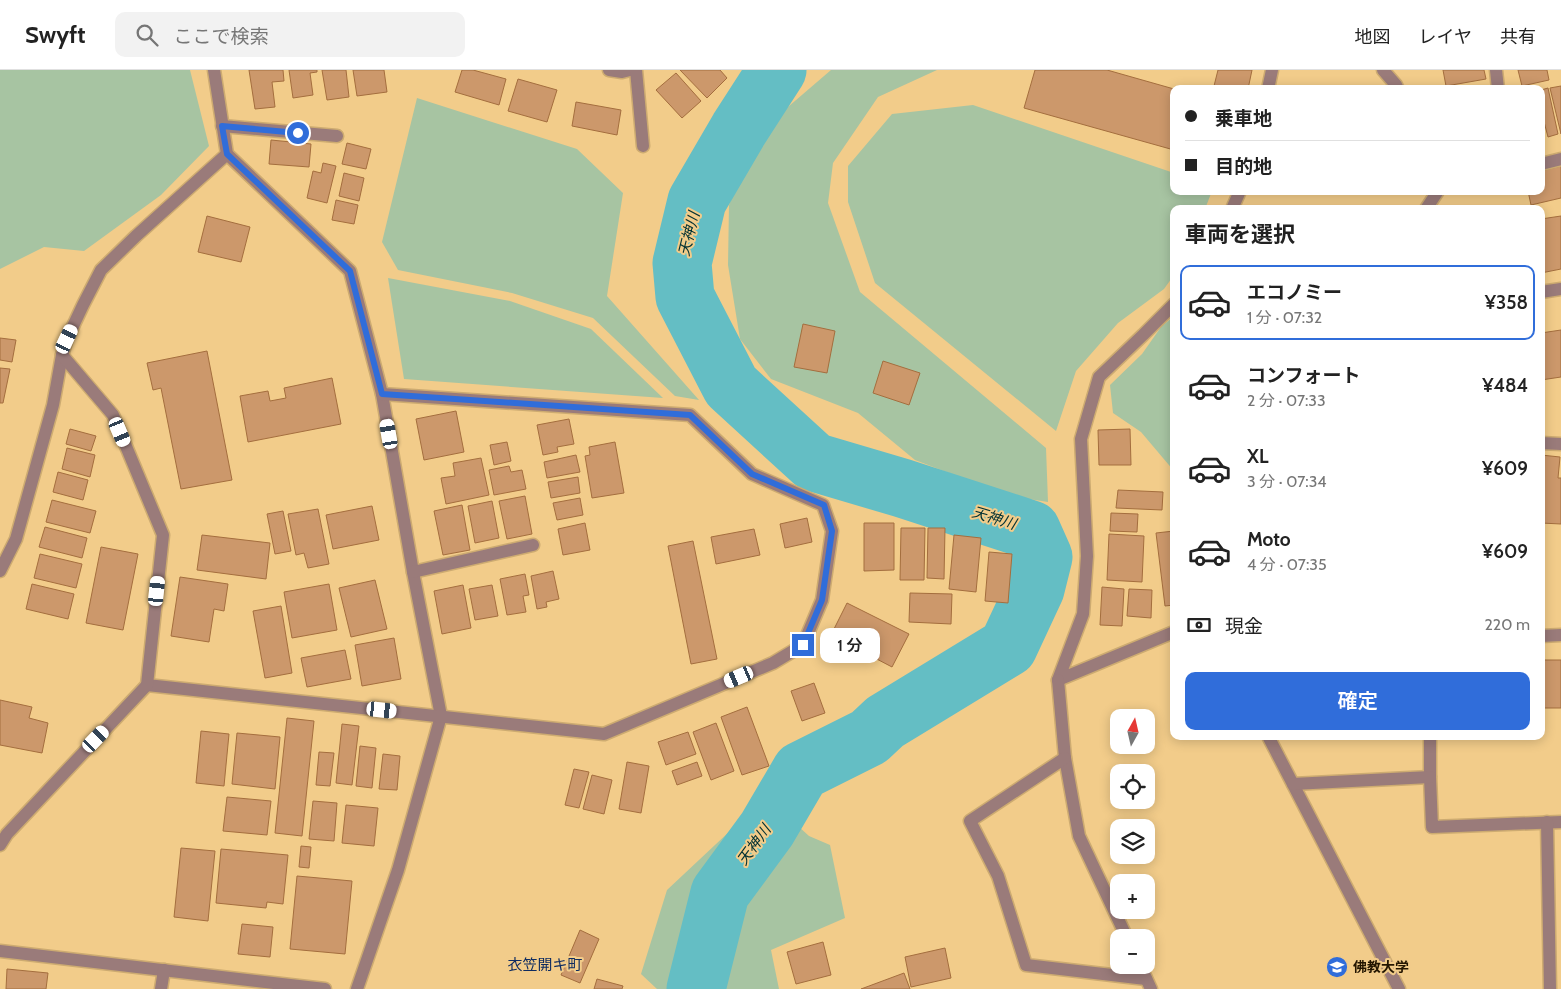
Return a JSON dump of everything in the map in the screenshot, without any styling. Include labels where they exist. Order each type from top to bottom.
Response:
[{"type":"street","points":[[214,70],[227,154],[350,271],[382,394],[440,716],[398,870],[357,989]]},
{"type":"street","points":[[609,70],[622,72],[630,70]]},
{"type":"street","points":[[636,70],[643,146]]},
{"type":"street","points":[[1269,85],[1272,70]]},
{"type":"street","points":[[1383,70],[1395,85]]},
{"type":"street","points":[[1496,70],[1498,85]]},
{"type":"street","points":[[222,126],[337,136]]},
{"type":"street","points":[[0,571],[16,539],[53,405],[62,355],[67,339],[102,270],[136,236],[227,154]]},
{"type":"street","points":[[1545,163],[1561,159]]},
{"type":"street","points":[[1545,291],[1561,289]]},
{"type":"street","points":[[1123,929],[1078,836],[1065,758],[1058,680],[1083,614],[1087,556],[1081,439],[1098,377],[1170,308]]},
{"type":"street","points":[[0,845],[7,834],[147,686],[163,535],[113,415],[62,355]]},
{"type":"street","points":[[147,686],[604,734],[773,662],[803,645],[822,600],[832,531],[824,505],[752,474],[690,415],[382,394]]},
{"type":"street","points":[[1545,443],[1561,444]]},
{"type":"street","points":[[413,572],[533,545]]},
{"type":"street","points":[[1058,680],[1170,634]]},
{"type":"street","points":[[1545,636],[1561,635]]},
{"type":"street","points":[[1270,740],[1399,989]]},
{"type":"street","points":[[1430,740],[1432,828],[1561,822]]},
{"type":"street","points":[[1065,758],[970,821],[998,876],[1026,965],[1149,984]]},
{"type":"street","points":[[1293,784],[1430,778]]},
{"type":"street","points":[[1547,822],[1550,989]]},
{"type":"street","points":[[0,951],[325,989]]},
{"type":"street","points":[[161,989],[164,970]]},
{"type":"green space","points":[[0,70],[190,70],[209,146],[161,195],[84,251],[44,247],[0,269]]},
{"type":"green space","points":[[831,70],[937,70],[878,97],[833,163],[828,203],[860,292],[1046,448],[1048,502],[1010,496],[915,460],[858,413],[771,379],[740,339],[728,265],[729,205],[760,131]]},
{"type":"green space","points":[[417,98],[577,149],[623,193],[607,296],[699,400],[675,396],[593,318],[512,293],[398,270],[382,242]]},
{"type":"green space","points":[[973,105],[1170,172],[1170,195],[1210,195],[1207,205],[1170,205],[1170,281],[1164,289],[1118,323],[1076,371],[1056,431],[875,283],[848,202],[848,166],[892,114]]},
{"type":"green space","points":[[388,278],[510,301],[591,329],[663,398],[404,379]]},
{"type":"green space","points":[[1170,319],[1170,466],[1141,432],[1113,413],[1110,385],[1142,354],[1161,327]]},
{"type":"green space","points":[[766,797],[809,836],[830,845],[845,918],[771,950],[779,989],[657,989],[641,974],[667,890]]},
{"type":"building","points":[[249,70],[283,70],[284,81],[272,82],[275,107],[255,109]]},
{"type":"building","points":[[289,70],[317,70],[317,72],[310,73],[313,95],[293,98]]},
{"type":"building","points":[[322,70],[346,70],[349,97],[327,100]]},
{"type":"building","points":[[353,70],[384,70],[387,92],[357,96]]},
{"type":"building","points":[[462,70],[473,70],[506,79],[499,105],[455,92]]},
{"type":"building","points":[[680,70],[720,70],[727,78],[707,98]]},
{"type":"building","points":[[1035,70],[1107,70],[1170,88],[1170,149],[1024,108]]},
{"type":"building","points":[[1218,70],[1252,70],[1249,85],[1214,85]]},
{"type":"building","points":[[1443,70],[1484,70],[1486,79],[1446,85]]},
{"type":"building","points":[[1518,70],[1547,70],[1549,80],[1522,85]]},
{"type":"building","points":[[676,73],[701,101],[682,118],[656,90]]},
{"type":"building","points":[[518,79],[557,90],[547,122],[508,111]]},
{"type":"building","points":[[1561,86],[1561,134],[1550,88]]},
{"type":"building","points":[[1548,88],[1558,134],[1548,137],[1545,125],[1545,89]]},
{"type":"building","points":[[576,102],[621,110],[617,135],[572,126]]},
{"type":"building","points":[[271,140],[311,144],[309,167],[269,164]]},
{"type":"building","points":[[347,143],[371,149],[366,169],[342,164]]},
{"type":"building","points":[[323,163],[336,166],[327,203],[307,198],[313,171],[321,173]]},
{"type":"building","points":[[1561,166],[1561,198],[1531,205],[1529,195],[1545,195],[1545,170]]},
{"type":"building","points":[[344,173],[364,178],[359,201],[339,196]]},
{"type":"building","points":[[336,200],[358,205],[354,224],[332,220]]},
{"type":"building","points":[[207,216],[250,227],[241,262],[198,252]]},
{"type":"building","points":[[1561,216],[1561,269],[1545,272],[1545,218]]},
{"type":"building","points":[[803,324],[835,331],[827,373],[794,367]]},
{"type":"building","points":[[1561,330],[1561,377],[1545,379],[1545,332]]},
{"type":"building","points":[[0,338],[16,340],[12,362],[0,360]]},
{"type":"building","points":[[207,351],[232,480],[181,489],[161,388],[153,390],[147,363]]},
{"type":"building","points":[[883,361],[920,373],[909,405],[873,393]]},
{"type":"building","points":[[0,368],[10,369],[3,403],[0,403]]},
{"type":"building","points":[[332,378],[341,424],[248,442],[240,396],[268,391],[270,401],[286,398],[284,388]]},
{"type":"building","points":[[456,411],[464,452],[424,460],[416,419]]},
{"type":"building","points":[[569,419],[574,444],[557,447],[558,452],[543,455],[537,425]]},
{"type":"building","points":[[70,429],[96,436],[91,451],[66,444]]},
{"type":"building","points":[[1130,429],[1131,465],[1099,465],[1098,430]]},
{"type":"building","points":[[507,442],[511,461],[494,465],[490,445]]},
{"type":"building","points":[[615,442],[624,493],[592,498],[585,456],[590,455],[589,447]]},
{"type":"building","points":[[67,448],[95,455],[90,477],[62,469]]},
{"type":"building","points":[[576,455],[580,472],[547,478],[544,462]]},
{"type":"building","points":[[1545,455],[1560,457],[1558,478],[1561,478],[1561,524],[1545,523]]},
{"type":"building","points":[[481,458],[489,495],[446,504],[441,478],[455,476],[453,463]]},
{"type":"building","points":[[509,466],[511,472],[522,470],[526,489],[494,495],[489,470]]},
{"type":"building","points":[[58,472],[88,480],[83,500],[53,492]]},
{"type":"building","points":[[578,477],[580,493],[551,498],[548,482]]},
{"type":"building","points":[[1118,490],[1163,492],[1162,510],[1116,508]]},
{"type":"building","points":[[525,496],[532,534],[507,539],[499,501]]},
{"type":"building","points":[[580,498],[583,515],[557,520],[553,503]]},
{"type":"building","points":[[52,500],[96,511],[90,533],[46,522]]},
{"type":"building","points":[[492,501],[499,538],[475,543],[468,506]]},
{"type":"building","points":[[462,505],[470,550],[443,555],[434,511]]},
{"type":"building","points":[[372,506],[379,540],[333,549],[326,515]]},
{"type":"building","points":[[318,509],[329,564],[308,568],[304,553],[296,555],[288,514]]},
{"type":"building","points":[[283,511],[291,551],[275,554],[267,514]]},
{"type":"building","points":[[1111,513],[1138,514],[1137,532],[1110,531]]},
{"type":"building","points":[[807,518],[812,542],[785,548],[780,524]]},
{"type":"building","points":[[585,523],[590,550],[563,555],[558,529]]},
{"type":"building","points":[[864,523],[894,523],[894,570],[864,571]]},
{"type":"building","points":[[45,527],[87,538],[82,558],[39,547]]},
{"type":"building","points":[[901,528],[925,528],[924,580],[900,580]]},
{"type":"building","points":[[928,528],[945,528],[944,579],[927,578]]},
{"type":"building","points":[[754,529],[760,555],[716,564],[711,537]]},
{"type":"building","points":[[1170,531],[1170,605],[1165,606],[1156,533]]},
{"type":"building","points":[[1109,534],[1144,536],[1142,582],[1107,580]]},
{"type":"building","points":[[202,535],[270,543],[266,579],[197,570]]},
{"type":"building","points":[[954,535],[981,538],[976,592],[949,589]]},
{"type":"building","points":[[693,541],[717,659],[691,664],[668,546]]},
{"type":"building","points":[[101,547],[138,554],[123,630],[86,623]]},
{"type":"building","points":[[989,552],[1012,554],[1008,603],[985,601]]},
{"type":"building","points":[[40,554],[82,564],[76,588],[34,578]]},
{"type":"building","points":[[553,571],[559,599],[546,602],[547,607],[537,609],[531,576]]},
{"type":"building","points":[[525,574],[529,595],[523,596],[526,612],[507,615],[500,579]]},
{"type":"building","points":[[180,577],[228,584],[224,611],[214,609],[209,642],[171,636]]},
{"type":"building","points":[[375,580],[387,629],[351,637],[339,588]]},
{"type":"building","points":[[32,584],[74,594],[68,619],[26,609]]},
{"type":"building","points":[[329,584],[337,630],[292,638],[284,592]]},
{"type":"building","points":[[463,585],[471,628],[442,634],[434,591]]},
{"type":"building","points":[[492,585],[498,616],[475,620],[469,589]]},
{"type":"building","points":[[1102,587],[1124,589],[1122,626],[1100,625]]},
{"type":"building","points":[[1129,589],[1152,590],[1151,618],[1127,616]]},
{"type":"building","points":[[910,593],[952,594],[951,624],[909,622]]},
{"type":"building","points":[[847,603],[909,634],[892,667],[831,635]]},
{"type":"building","points":[[281,606],[292,673],[265,678],[253,611]]},
{"type":"building","points":[[394,638],[401,679],[362,686],[355,645]]},
{"type":"building","points":[[345,650],[351,679],[307,687],[301,658]]},
{"type":"building","points":[[1545,660],[1561,660],[1561,708],[1545,708]]},
{"type":"building","points":[[814,683],[825,713],[802,721],[791,691]]},
{"type":"building","points":[[0,700],[32,707],[29,718],[48,723],[42,753],[0,745]]},
{"type":"building","points":[[747,707],[769,766],[742,775],[721,717]]},
{"type":"building","points":[[287,718],[314,721],[302,836],[275,833]]},
{"type":"building","points":[[716,723],[734,771],[711,780],[693,732]]},
{"type":"building","points":[[342,724],[359,726],[352,785],[336,783]]},
{"type":"building","points":[[201,731],[229,734],[224,786],[196,783]]},
{"type":"building","points":[[688,732],[696,754],[666,765],[658,742]]},
{"type":"building","points":[[237,733],[280,737],[275,789],[232,784]]},
{"type":"building","points":[[360,746],[376,748],[372,788],[356,786]]},
{"type":"building","points":[[319,752],[334,753],[330,786],[316,785]]},
{"type":"building","points":[[383,754],[400,756],[397,790],[379,789]]},
{"type":"building","points":[[627,762],[649,766],[641,813],[619,809]]},
{"type":"building","points":[[697,762],[702,776],[677,785],[672,771]]},
{"type":"building","points":[[574,769],[589,772],[579,808],[565,805]]},
{"type":"building","points":[[592,775],[612,780],[604,814],[583,809]]},
{"type":"building","points":[[227,797],[271,801],[267,835],[223,831]]},
{"type":"building","points":[[313,801],[337,803],[334,841],[309,839]]},
{"type":"building","points":[[346,805],[378,808],[374,846],[342,843]]},
{"type":"building","points":[[301,846],[311,847],[309,868],[299,867]]},
{"type":"building","points":[[181,848],[215,851],[208,921],[174,917]]},
{"type":"building","points":[[221,849],[288,855],[283,904],[267,902],[266,908],[216,903]]},
{"type":"building","points":[[297,876],[352,881],[345,954],[290,949]]},
{"type":"building","points":[[242,924],[273,927],[270,957],[238,954]]},
{"type":"building","points":[[580,930],[599,939],[580,983],[561,975]]},
{"type":"building","points":[[823,942],[831,975],[796,984],[787,952]]},
{"type":"building","points":[[945,948],[951,978],[911,987],[905,957]]},
{"type":"building","points":[[7,969],[48,973],[46,989],[6,989]]},
{"type":"building","points":[[904,973],[910,989],[861,989]]},
{"type":"building","points":[[597,979],[623,986],[622,989],[594,989]]},
{"type":"waterway","name":"天神川","points":[[696,989],[720,893],[767,829],[801,771],[869,737],[885,722],[1008,647],[1035,589],[1043,557],[1031,530],[902,488],[814,462],[731,386],[685,297],[682,263],[697,201],[739,129],[777,70]]},
{"type":"place","name":"佛教大学","points":[[1337,967]]},
{"type":"district","name":"衣笠開キ町","points":[[545,965]]},
{"type":"route","points":[[298,133],[222,126],[227,154],[350,271],[382,394],[690,415],[752,474],[824,505],[832,531],[822,600],[803,645]]}]
